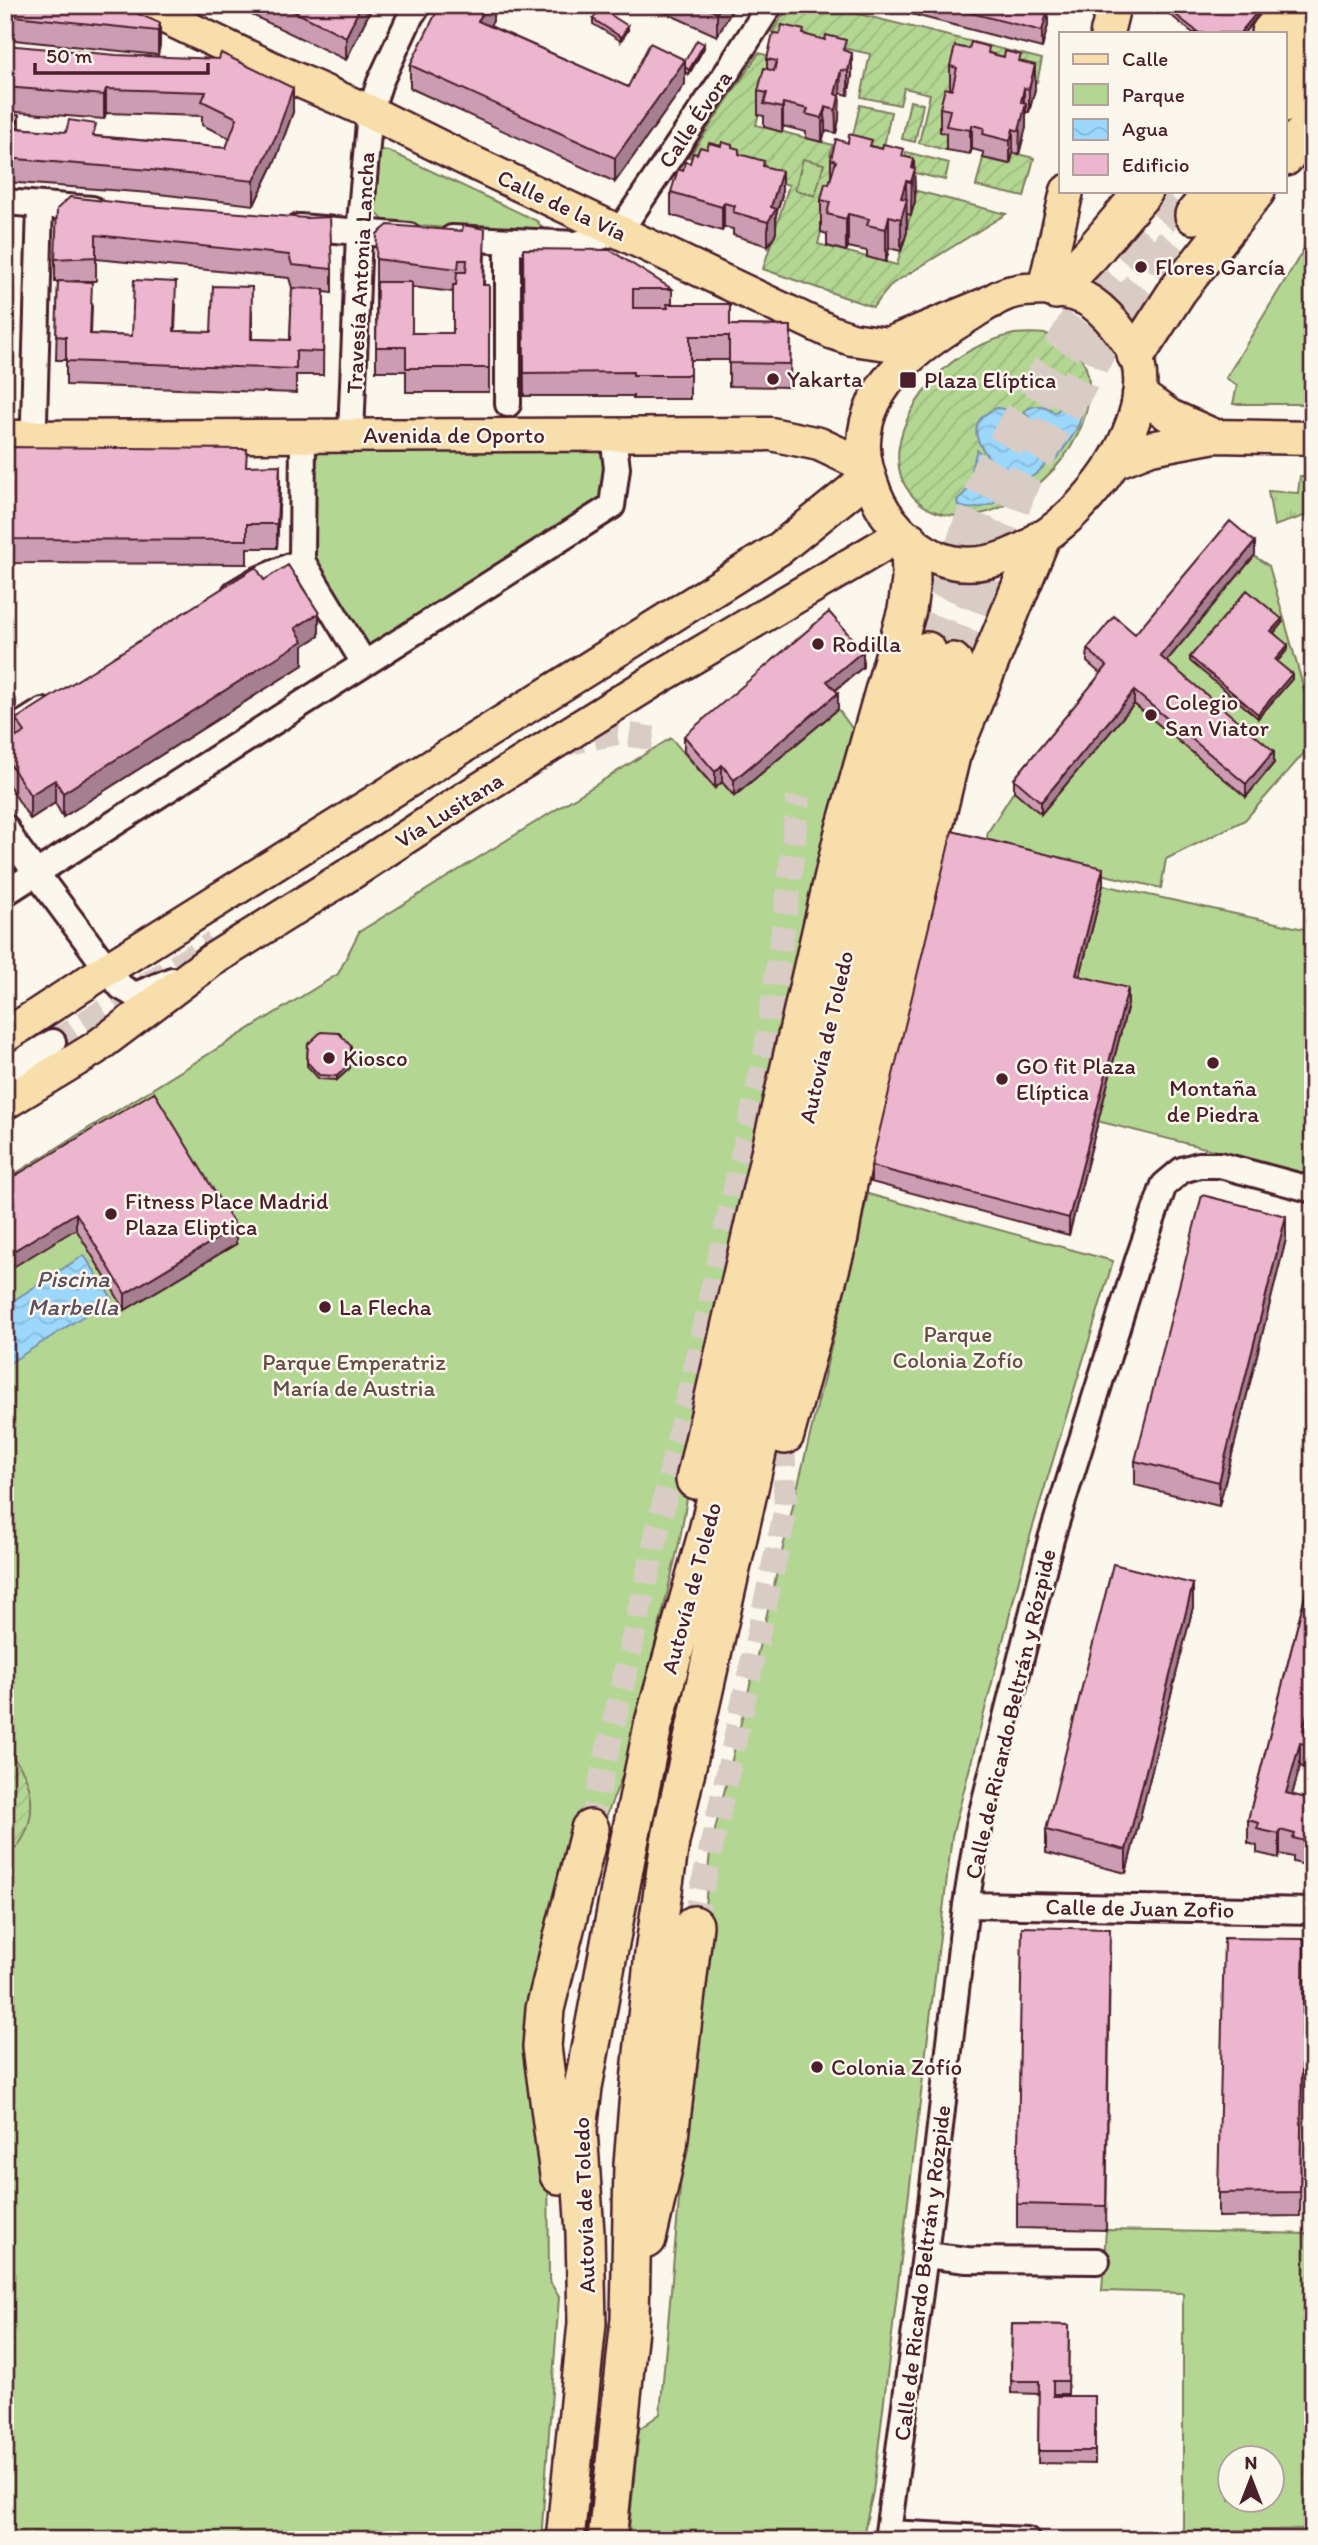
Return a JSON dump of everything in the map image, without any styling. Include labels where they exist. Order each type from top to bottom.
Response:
[{"type":"highway","points":[[1271,32],[1293,5]]},
{"type":"highway","points":[[1286,61],[1313,27]]},
{"type":"highway","points":[[1286,102],[1313,68]]},
{"type":"highway","points":[[1286,157],[1313,122]]},
{"type":"highway","points":[[1136,355],[1178,290],[1255,192]]},
{"type":"highway","points":[[1050,290],[1091,254],[1182,198]]},
{"type":"highway","points":[[653,1726],[658,1660],[709,1416],[843,836],[907,610],[911,580],[908,539]]},
{"type":"highway","points":[[685,1775],[710,1710],[839,1237],[848,1184],[951,756],[1040,540]]},
{"type":"highway","name":"Autovía de Toledo","points":[[565,2540],[587,2323],[585,2233],[578,2130],[583,2087],[653,1726],[708,1531],[804,1136],[879,807],[940,657],[908,813],[787,1318],[670,1842],[640,2081],[633,2164],[630,2319],[610,2531]]},
{"type":"highway","points":[[585,2233],[561,2185],[542,2047],[545,2010],[590,1829]]},
{"type":"highway","points":[[630,2319],[668,2146],[694,1925]]},
{"type":"main road","name":"Calle de la Vía","points":[[140,5],[831,332],[852,339],[888,344],[991,302]]},
{"type":"main road","points":[[1107,32],[1114,5]]},
{"type":"main road","points":[[1050,290],[1067,192]]},
{"type":"main road","points":[[1050,290],[1081,296],[1100,307],[1136,355],[1140,373],[1139,394],[1127,437],[1115,462],[1080,505],[1040,540],[995,560],[967,563],[941,559],[920,550],[885,513],[867,470],[863,440],[873,407],[892,372],[940,333],[1013,291],[1050,290]]},
{"type":"main road","points":[[1139,394],[1170,416],[1215,436]]},
{"type":"main road","name":"Avenida de Oporto","points":[[20,438],[771,434],[818,444],[867,470]]},
{"type":"main road","points":[[1115,462],[1151,449],[1215,436],[1313,438]]},
{"type":"main road","name":"Vía Lusitana","points":[[5,1036],[779,549],[851,491],[867,470]]},
{"type":"main road","name":"Vía Lusitana","points":[[5,1103],[94,1049],[212,960],[658,678],[890,541],[908,539]]},
{"type":"street","name":"Travesía Antonia Lancha","points":[[351,435],[359,233],[370,112],[380,82],[406,25],[419,5]]},
{"type":"street","name":"Calle Évora","points":[[619,232],[770,5]]},
{"type":"street","points":[[213,68],[282,73]]},
{"type":"street","points":[[1286,157],[1313,133]]},
{"type":"street","points":[[5,202],[121,212]]},
{"type":"street","name":"Avenida de Oporto","points":[[20,438],[34,420],[40,205]]},
{"type":"street","points":[[271,225],[359,233],[576,244],[619,232]]},
{"type":"street","points":[[508,250],[508,404]]},
{"type":"street","points":[[303,435],[302,561],[364,663]]},
{"type":"street","points":[[5,893],[612,506],[617,468],[613,435]]},
{"type":"street","points":[[219,603],[255,581],[302,561]]},
{"type":"street","points":[[5,735],[65,698]]},
{"type":"street","points":[[5,827],[106,970],[121,987],[135,995],[163,985],[212,960]]},
{"type":"street","points":[[5,1071],[53,1042]]},
{"type":"street","name":"Calle de Ricardo Beltrán y Rózpide","points":[[887,2536],[925,2255],[966,1905],[979,1824],[1051,1539],[1164,1185],[1182,1170],[1199,1165],[1220,1165],[1313,1191]]},
{"type":"street","name":"Calle de Juan Zofio","points":[[966,1905],[1313,1911]]},
{"type":"street","points":[[925,2255],[967,2260],[1097,2261]]},
{"type":"street","points":[[887,2536],[1027,2540]]},
{"type":"green space","points":[[790,5],[822,5],[1042,59],[1037,82],[956,63],[940,131],[950,134],[946,150],[919,143],[930,94],[904,88],[900,105],[861,97],[870,54],[772,32]]},
{"type":"green space","points":[[759,53],[773,57],[756,125],[833,145],[830,155],[839,157],[818,244],[897,265],[917,191],[1006,214],[892,284],[873,307],[763,269],[789,185],[689,157]],"holes":[[[803,159],[824,164],[815,196],[795,190]]]},
{"type":"green space","points":[[910,101],[923,104],[915,142],[902,139]]},
{"type":"green space","points":[[860,105],[891,112],[881,161],[866,158],[853,135]]},
{"type":"green space","points":[[382,150],[537,221],[542,227],[541,232],[534,236],[391,223],[383,220],[373,209],[377,152]]},
{"type":"green space","points":[[906,152],[949,163],[945,180],[902,170]]},
{"type":"green space","points":[[1013,153],[1034,158],[1024,197],[976,186],[983,158],[1010,164]]},
{"type":"green space","points":[[803,158],[824,164],[816,196],[795,190]]},
{"type":"green space","points":[[1313,234],[1313,404],[1233,404],[1237,386],[1226,378]]},
{"type":"green space","name":"Plaza Elíptica","points":[[1037,333],[1058,337],[1080,355],[1088,375],[1088,400],[1082,424],[1071,447],[1054,469],[1035,487],[1012,502],[989,512],[965,516],[936,512],[914,498],[901,475],[899,446],[908,418],[918,400],[944,369],[962,355],[982,345],[1014,334]]},
{"type":"green space","points":[[303,435],[613,435],[612,506],[364,663],[302,561]]},
{"type":"green space","points":[[1300,476],[1313,476],[1313,513],[1274,526],[1268,491],[1298,493]]},
{"type":"green space","points":[[1254,556],[1269,566],[1313,721],[1313,743],[1245,820],[1166,859],[1161,888],[985,847],[988,832],[1014,791],[1134,704],[1246,796],[1160,669]]},
{"type":"green space","name":"Parque Emperatriz María de Austria","points":[[838,709],[859,738],[715,1337],[680,1539],[626,1767],[599,1834],[532,2027],[548,2156],[549,2280],[559,2297],[541,2540],[5,2540],[5,1180],[338,974],[359,932],[671,738],[714,788],[722,782],[735,796]]},
{"type":"green space","name":"Montaña de Piedra","points":[[1103,885],[1313,931],[1313,1175],[1097,1121],[1076,992]]},
{"type":"green space","name":"Parque Colonia Zofío","points":[[868,1194],[1113,1261],[1031,1533],[952,1836],[873,2492],[862,2540],[628,2540],[639,2429],[660,2414],[710,1851]]},
{"type":"green space","points":[[5,1751],[25,1775],[31,1805],[25,1835],[5,1858]]},
{"type":"green space","points":[[1106,2230],[1313,2234],[1313,2529],[1183,2532],[1183,2293],[1102,2291]]},
{"type":"water","points":[[1073,396],[1081,397],[1082,414],[1071,439],[1055,460],[1050,461],[1049,441],[1024,411],[1040,406],[1055,413]]},
{"type":"water","points":[[997,408],[1018,415],[1046,442],[1046,461],[1036,474],[1029,478],[1022,480],[1009,476],[990,459],[980,444],[976,430],[978,423],[988,412]]},
{"type":"water","points":[[977,450],[1002,475],[1025,482],[1024,486],[983,507],[966,508],[958,505],[957,500],[977,481],[971,469]]},
{"type":"water","name":"Piscina Marbella","points":[[84,1255],[112,1298],[5,1366],[5,1306]]},
{"type":"building","points":[[5,5],[117,5],[160,23],[158,31],[5,15]]},
{"type":"building","points":[[281,5],[361,5],[346,37]]},
{"type":"building","points":[[442,5],[488,5],[478,21],[628,87],[650,43],[685,60],[615,158],[410,65]]},
{"type":"building","points":[[700,5],[721,5],[717,13]]},
{"type":"building","points":[[940,5],[1034,5],[1048,9],[1042,31]]},
{"type":"building","points":[[1163,5],[1263,5],[1241,32],[1198,32]]},
{"type":"building","points":[[600,8],[628,26],[621,37],[593,19]]},
{"type":"building","points":[[782,25],[804,30],[803,34],[825,40],[826,35],[846,40],[843,50],[852,53],[848,71],[841,70],[835,94],[839,96],[836,110],[825,107],[822,118],[806,114],[808,109],[783,103],[782,108],[764,104],[767,93],[758,91],[764,68],[774,71],[777,61],[767,59],[773,33],[780,34]]},
{"type":"building","points":[[697,40],[704,44],[689,70],[685,67],[685,61]]},
{"type":"building","points":[[971,42],[989,47],[988,53],[1004,57],[1005,51],[1021,55],[1019,61],[1035,65],[1029,89],[1024,88],[1021,102],[1026,103],[1019,131],[1013,129],[1010,141],[983,134],[984,128],[972,125],[970,130],[946,126],[950,110],[940,108],[945,88],[952,90],[957,68],[950,66],[955,46],[969,49]]},
{"type":"building","points":[[5,45],[116,55],[219,59],[221,53],[293,88],[276,136],[254,181],[5,158],[5,114],[19,115],[15,128],[66,132],[69,120],[96,124],[93,136],[226,148],[237,118],[202,101],[206,92],[106,89],[104,95],[5,87]]},
{"type":"building","points":[[849,134],[872,140],[870,146],[882,149],[883,144],[904,149],[902,156],[914,159],[912,168],[915,169],[911,182],[906,181],[901,198],[907,199],[901,219],[889,216],[886,229],[867,225],[869,219],[848,214],[846,219],[827,214],[830,202],[821,200],[825,183],[829,184],[836,161],[831,159],[836,139],[848,143]]},
{"type":"building","points":[[722,142],[739,149],[739,154],[764,161],[763,166],[782,171],[771,207],[776,209],[768,222],[733,212],[735,206],[724,203],[722,207],[671,192],[678,169],[683,171],[685,162],[690,163],[693,153],[697,154],[700,147],[707,149],[709,143],[721,146]]},
{"type":"building","points":[[5,196],[10,203],[8,248],[5,248]]},
{"type":"building","points":[[70,197],[147,206],[307,218],[330,217],[332,269],[292,265],[289,255],[96,235],[96,257],[55,259],[57,209]]},
{"type":"building","points":[[388,225],[462,231],[463,225],[485,229],[483,285],[489,285],[489,368],[406,368],[406,347],[376,347],[377,282],[412,282],[412,333],[453,333],[453,285],[456,285],[457,272],[466,272],[467,260],[459,260],[458,269],[376,259],[377,234]]},
{"type":"building","points":[[523,249],[610,250],[672,289],[633,289],[633,308],[668,308],[667,304],[730,304],[730,325],[791,326],[790,364],[729,363],[729,336],[690,336],[690,375],[633,375],[633,372],[524,373]]},
{"type":"building","points":[[5,278],[10,278],[9,334],[5,334]]},
{"type":"building","points":[[134,280],[176,282],[174,331],[211,332],[213,286],[252,287],[251,339],[290,340],[292,288],[324,289],[323,352],[296,351],[296,369],[66,361],[66,337],[56,336],[58,281],[92,282],[90,334],[132,336]]},
{"type":"building","points":[[5,447],[247,449],[246,466],[280,465],[277,524],[247,524],[247,540],[5,539]]},
{"type":"building","points":[[1230,521],[1255,542],[1160,656],[1274,751],[1246,784],[1134,691],[1041,802],[1014,779],[1107,666],[1087,649],[1114,616],[1135,634]]},
{"type":"building","points":[[288,565],[319,613],[295,628],[303,641],[63,793],[55,780],[30,795],[5,756],[5,744],[25,732],[16,719],[256,567],[264,580]]},
{"type":"building","points":[[1247,590],[1282,619],[1271,631],[1288,645],[1275,660],[1292,674],[1258,714],[1190,657]]},
{"type":"building","points":[[829,612],[863,651],[827,681],[838,693],[734,780],[722,765],[715,772],[684,736]]},
{"type":"building","points":[[5,684],[16,701],[5,708]]},
{"type":"building","name":"GO fit Plaza Elíptica","points":[[952,831],[1103,868],[1076,975],[1128,988],[1069,1218],[871,1166]]},
{"type":"building","name":"Kiosco","points":[[321,1032],[339,1033],[351,1046],[350,1063],[337,1076],[319,1075],[307,1062],[308,1044]]},
{"type":"building","name":"Fitness Place Madrid Plaza Eliptica","points":[[154,1092],[236,1227],[125,1294],[76,1213],[5,1256],[5,1182]]},
{"type":"building","points":[[1202,1195],[1286,1216],[1219,1482],[1135,1461]]},
{"type":"building","points":[[1113,1564],[1193,1584],[1126,1850],[1046,1830]]},
{"type":"building","points":[[1311,1572],[1313,1691],[1303,1730],[1313,1733],[1313,1746],[1300,1743],[1286,1793],[1306,1798],[1313,1774],[1313,1843],[1293,1838],[1295,1834],[1280,1830],[1279,1834],[1257,1829],[1259,1823],[1248,1820]]},
{"type":"building","points":[[1022,1927],[1110,1929],[1106,2206],[1017,2204]]},
{"type":"building","points":[[1224,1938],[1304,1939],[1300,2192],[1218,2193]]},
{"type":"building","points":[[1012,2324],[1069,2325],[1068,2381],[1053,2381],[1053,2396],[1095,2396],[1095,2451],[1038,2451],[1039,2381],[1011,2381]]},
{"type":"tunnel","points":[[927,651],[990,472],[1091,299],[1175,200]]},
{"type":"tunnel","points":[[953,662],[1020,484],[1116,320],[1194,215]]},
{"type":"tunnel","points":[[559,745],[617,733],[663,740]]},
{"type":"tunnel","points":[[590,1829],[765,1056],[788,895],[798,797]]},
{"type":"tunnel","points":[[53,1042],[213,943]]},
{"type":"tunnel","points":[[694,1925],[786,1509],[782,1421]]},
{"type":"place","name":"Flores García","points":[[1141,267]]},
{"type":"place","name":"Yakarta","points":[[773,379]]},
{"type":"place","name":"Plaza Elíptica","points":[[908,380]]},
{"type":"place","name":"Rodilla","points":[[818,644]]},
{"type":"place","name":"Colegio San Viator","points":[[1151,715]]},
{"type":"place","name":"Kiosco","points":[[329,1058]]},
{"type":"place","name":"Montaña de Piedra","points":[[1213,1063]]},
{"type":"place","name":"GO fit Plaza Elíptica","points":[[1002,1079]]},
{"type":"place","name":"Fitness Place Madrid Plaza Eliptica","points":[[111,1214]]},
{"type":"place","name":"La Flecha","points":[[325,1307]]},
{"type":"place","name":"Colonia Zofío","points":[[817,2067]]}]
